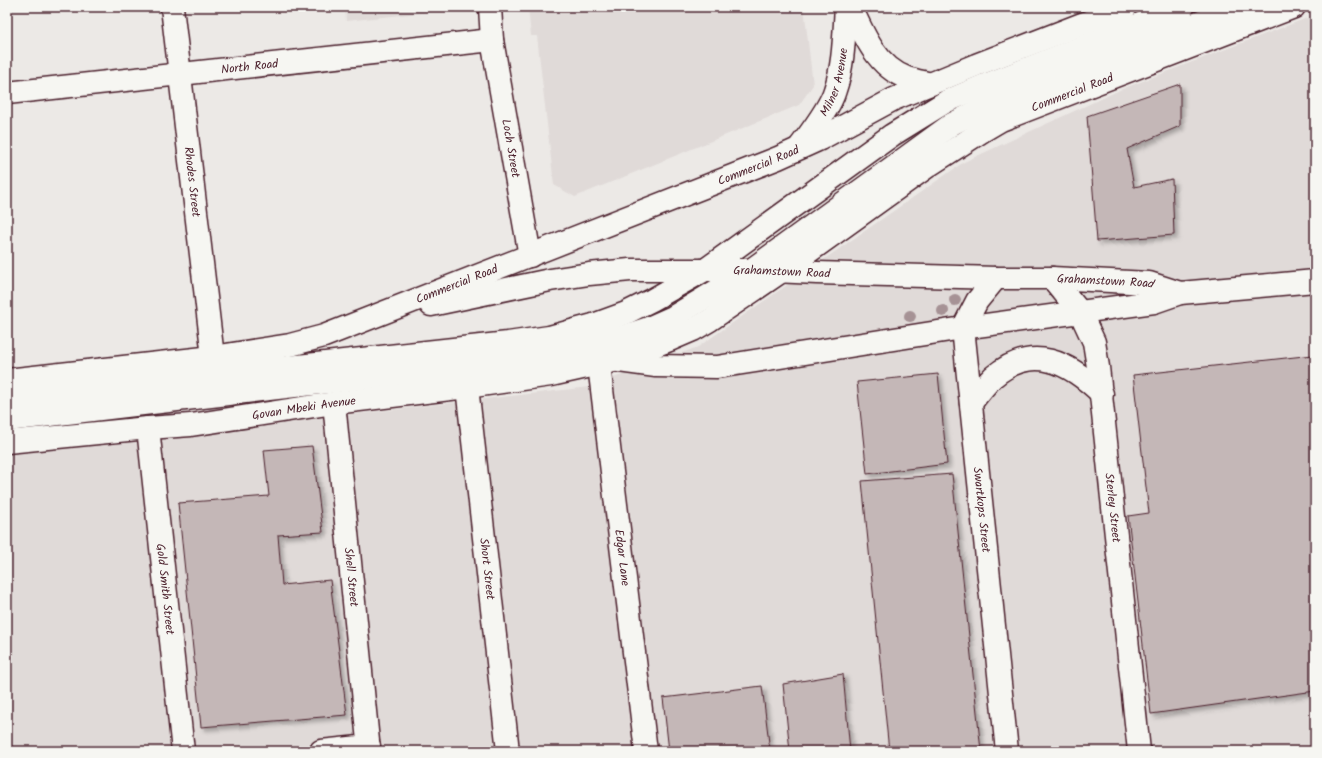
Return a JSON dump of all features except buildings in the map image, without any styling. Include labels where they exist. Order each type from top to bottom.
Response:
[{"type":"main road","name":"Rhodes Street","points":[[172,7],[213,357]]},
{"type":"main road","name":"Loch Street","points":[[490,7],[492,40],[530,256]]},
{"type":"main road","name":"Milner Avenue","points":[[799,148],[835,92],[840,69],[846,7]]},
{"type":"main road","points":[[851,7],[864,36],[876,54],[890,69],[906,78],[931,84]]},
{"type":"main road","name":"Commercial Road","points":[[385,313],[778,158],[841,129],[894,99],[976,65],[1126,7]]},
{"type":"main road","points":[[7,400],[224,374],[508,343],[549,337],[593,325],[626,313],[705,270],[892,135],[947,101],[985,84],[1183,7]]},
{"type":"main road","points":[[7,420],[516,360],[565,352],[601,344],[646,329],[673,317],[752,270],[952,124],[993,103],[1240,7]]},
{"type":"main road","name":"Commercial Road","points":[[608,363],[692,330],[738,302],[928,166],[1001,120],[1294,7]]},
{"type":"main road","name":"North Road","points":[[7,93],[492,40]]},
{"type":"main road","name":"Grahamstown Road","points":[[385,313],[457,300],[550,280],[630,270],[752,270],[996,278],[1052,278],[1149,283],[1180,293]]},
{"type":"main road","points":[[963,328],[977,301],[996,278]]},
{"type":"main road","name":"Sterley Street","points":[[1052,278],[1080,312],[1094,342],[1102,394],[1139,751]]},
{"type":"main road","name":"Grahamstown Road","points":[[608,363],[656,366],[717,367],[963,328],[1154,302],[1180,293],[1315,281]]},
{"type":"main road","points":[[7,380],[213,357],[268,349],[324,336],[385,313]]},
{"type":"main road","name":"Swartkops Street","points":[[963,328],[1007,751]]},
{"type":"main road","points":[[971,403],[993,377],[1023,361],[1036,359],[1053,361],[1069,367],[1087,379],[1102,394]]},
{"type":"main road","name":"Govan Mbeki Avenue","points":[[7,442],[192,425],[334,403],[551,375],[608,363]]},
{"type":"main road","name":"Edgar Lane","points":[[608,363],[646,751]]},
{"type":"main road","name":"Short Street","points":[[467,387],[508,751]]},
{"type":"main road","name":"Shell Street","points":[[334,403],[369,749]]},
{"type":"main road","name":"Gold Smith Street","points":[[148,428],[182,751]]},
{"type":"main road","points":[[322,751],[369,749]]},
{"type":"shaded area","points":[[345,7],[476,7],[346,21]]},
{"type":"shaded area","points":[[528,7],[804,7],[813,85],[799,105],[575,197],[554,185],[537,36],[531,36]]},
{"type":"shaded area","points":[[1315,15],[1315,751],[7,751],[7,454],[589,387],[698,347],[964,162],[1122,89]]}]
